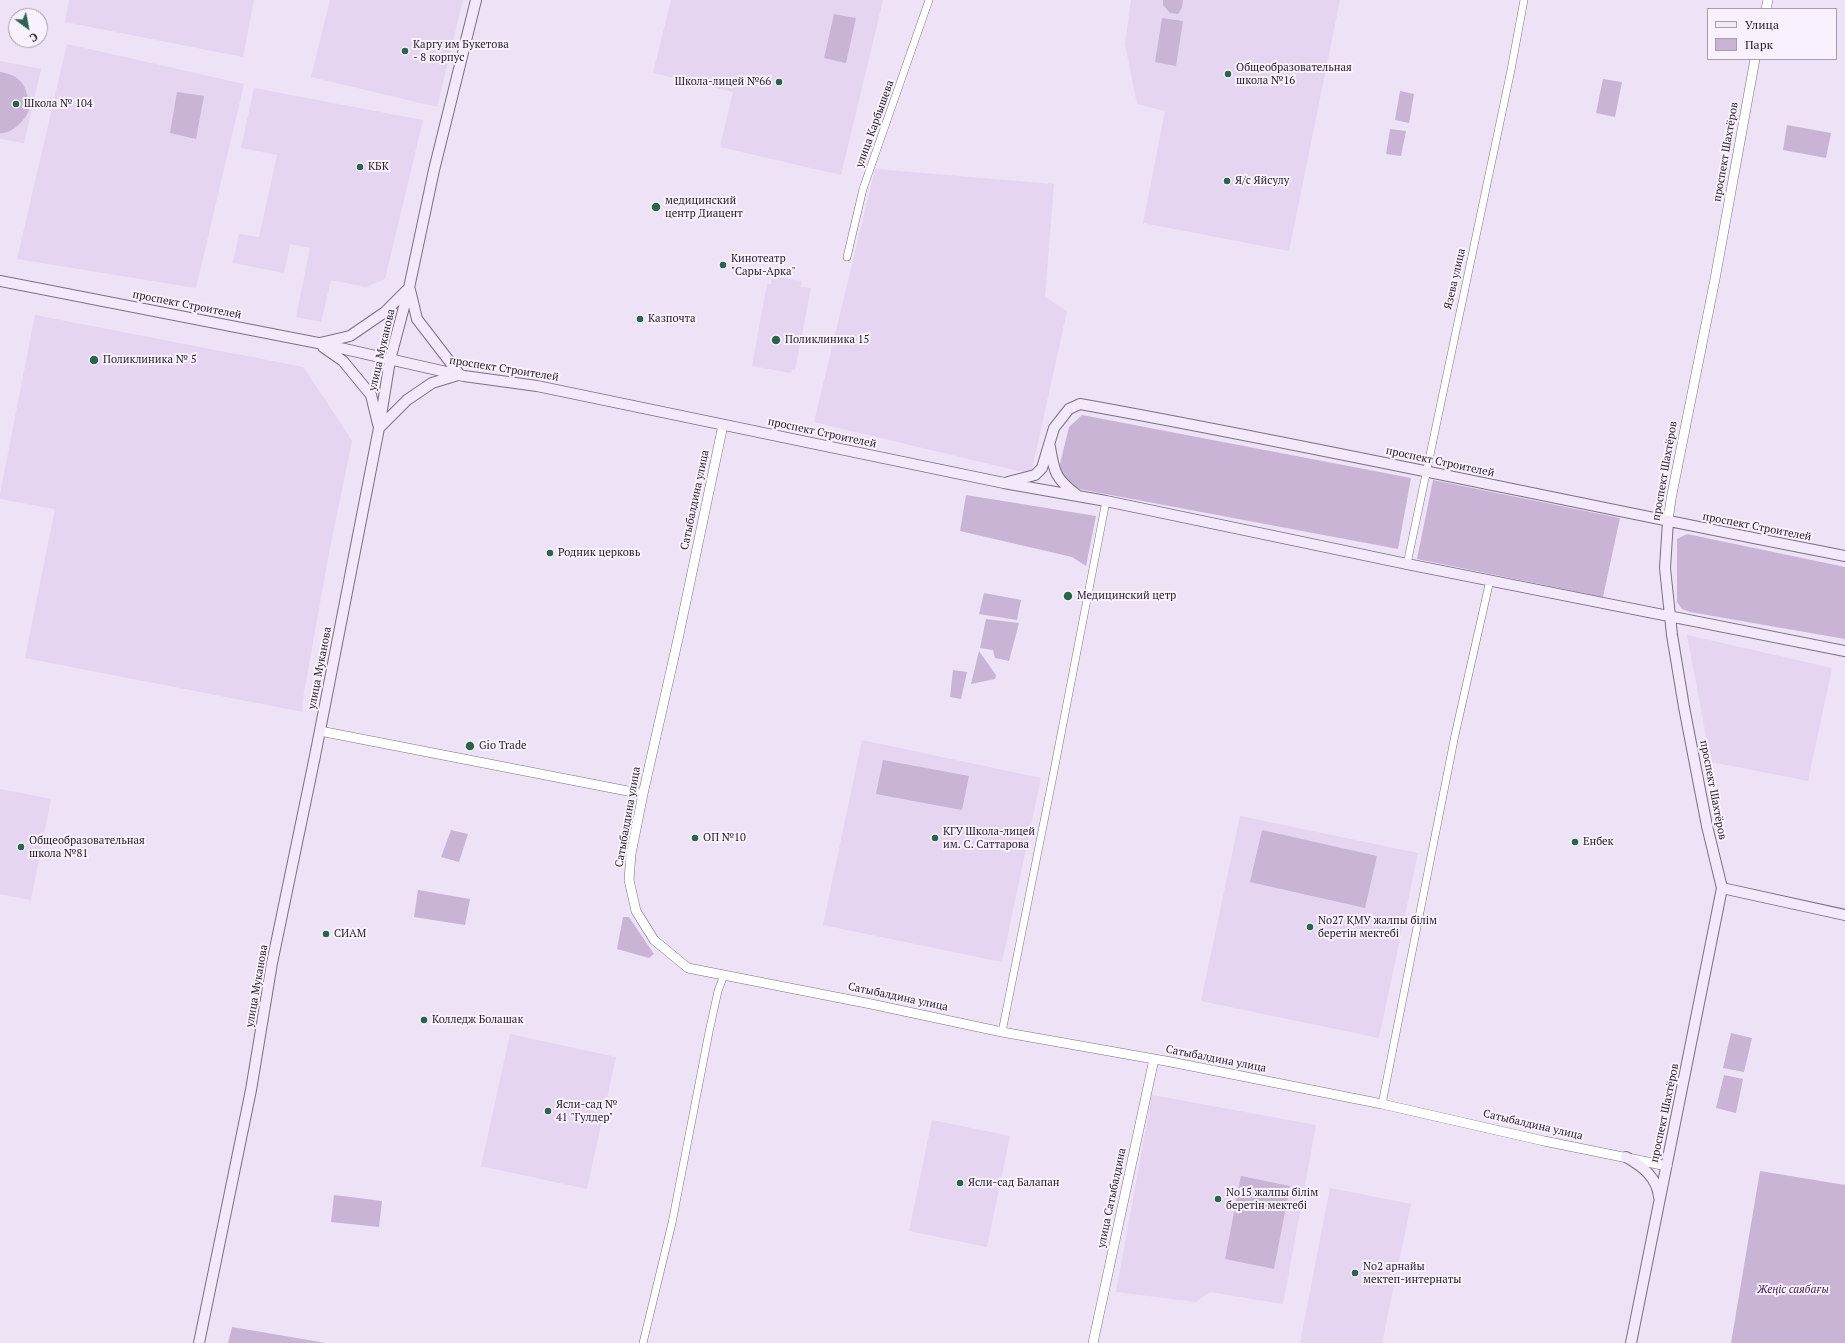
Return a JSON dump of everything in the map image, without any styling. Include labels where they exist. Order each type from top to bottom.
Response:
[{"type":"main road","name":"улица Муканова","points":[[199,1343],[251,1090],[272,963],[320,731],[379,428],[390,360],[409,288],[436,162],[476,0]]},
{"type":"main road","name":"проспект Строителей","points":[[0,281],[318,343],[460,375],[537,386],[1004,483],[1106,501],[1407,564],[1845,651]]},
{"type":"main road","points":[[318,343],[350,336],[386,312],[409,288]]},
{"type":"main road","points":[[379,428],[406,400],[432,383],[460,375],[417,319],[409,288]]},
{"type":"main road","points":[[318,343],[343,361],[371,395],[379,428]]},
{"type":"main road","name":"проспект Строителей","points":[[1004,483],[1035,475],[1042,468],[1054,428],[1069,409],[1080,404],[1187,423],[1845,556]]},
{"type":"main road","name":"проспект Строителей","points":[[1050,443],[1056,475],[1065,486],[1078,496]]},
{"type":"main road","name":"проспект Шахтёров","points":[[1631,1343],[1722,888],[1707,826],[1684,707],[1670,616],[1665,568],[1668,521]]},
{"type":"main road","points":[[1722,888],[1845,915]]},
{"type":"main road","points":[[1626,1157],[1639,1164],[1655,1181],[1660,1201]]},
{"type":"street","name":"улица Карбышева","points":[[847,257],[863,189],[929,0]]},
{"type":"street","name":"Язева улица","points":[[1407,564],[1511,70],[1524,0]]},
{"type":"street","name":"проспект Шахтёров","points":[[1668,521],[1671,499],[1715,279],[1755,60]]},
{"type":"street","name":"Сатыбалдина улица","points":[[723,425],[678,640],[643,794],[631,854],[629,880],[636,911],[654,940],[688,968],[871,1004],[1002,1032],[1154,1059],[1382,1104],[1667,1166]]},
{"type":"street","points":[[1002,1032],[1054,773],[1106,501]]},
{"type":"street","points":[[1382,1104],[1455,736],[1490,580]]},
{"type":"street","points":[[320,731],[643,794]]},
{"type":"street","points":[[643,1343],[672,1223],[709,1032],[718,991],[724,975]]},
{"type":"street","name":"улица Сатыбалдина","points":[[1093,1343],[1154,1059]]},
{"type":"shaded area","points":[[69,0],[254,0],[243,57],[65,22]]},
{"type":"shaded area","points":[[330,0],[463,0],[437,107],[311,77]]},
{"type":"shaded area","name":"Школа-лицей №66","points":[[671,0],[883,0],[841,175],[720,147],[733,92],[653,73]]},
{"type":"shaded area","points":[[1131,0],[1340,0],[1289,251],[1143,223],[1165,111],[1137,104],[1125,44]]},
{"type":"shaded area","points":[[67,44],[244,84],[196,288],[17,259]]},
{"type":"shaded area","name":"Школа № 104","points":[[0,61],[41,69],[24,143],[0,139]]},
{"type":"shaded area","points":[[254,88],[423,120],[385,279],[366,287],[331,280],[321,322],[296,317],[310,248],[290,244],[284,273],[233,263],[239,234],[259,237],[277,155],[241,148]]},
{"type":"shaded area","points":[[875,169],[1054,184],[1045,297],[1067,311],[1031,474],[814,422]]},
{"type":"shaded area","points":[[772,276],[802,281],[801,287],[811,288],[795,370],[792,370],[791,373],[752,366],[767,284],[771,284]]},
{"type":"shaded area","points":[[35,315],[303,367],[324,398],[352,441],[328,558],[302,704],[303,712],[25,658],[55,509],[0,499],[0,494]]},
{"type":"shaded area","points":[[1687,635],[1832,668],[1808,781],[1711,762]]},
{"type":"shaded area","name":"КГУ Школа-лицей им. С. Саттарова","points":[[862,740],[1041,778],[1002,962],[823,925]]},
{"type":"shaded area","name":"Общеобразовательная школа №81","points":[[0,789],[51,799],[31,900],[0,894]]},
{"type":"shaded area","name":"No27 ҚМУ жалпы білім беретін мектебі","points":[[1240,816],[1418,853],[1379,1038],[1201,1001]]},
{"type":"shaded area","name":"Ясли-сад № 41 \"Гулдер\"","points":[[510,1034],[616,1057],[587,1189],[481,1166]]},
{"type":"shaded area","name":"No15 жалпы білім беретін мектебі","points":[[1152,1095],[1316,1125],[1283,1304],[1210,1292],[1196,1302],[1116,1292]]},
{"type":"shaded area","name":"Ясли-сад Балапан","points":[[932,1120],[1010,1136],[987,1247],[909,1231]]},
{"type":"shaded area","name":"No2 арнайы мектеп-интернаты","points":[[1330,1188],[1411,1204],[1382,1343],[1300,1343]]},
{"type":"green space","points":[[1163,0],[1183,0],[1182,8],[1178,14],[1170,13],[1163,5]]},
{"type":"green space","points":[[834,14],[856,18],[846,63],[824,58]]},
{"type":"green space","points":[[1162,18],[1183,21],[1176,66],[1155,62]]},
{"type":"green space","points":[[0,72],[16,77],[22,83],[27,93],[29,105],[28,113],[22,122],[9,132],[4,133],[0,133]]},
{"type":"green space","points":[[1603,79],[1622,82],[1615,117],[1596,113]]},
{"type":"green space","points":[[1400,91],[1414,94],[1409,123],[1395,120]]},
{"type":"green space","points":[[177,92],[204,96],[196,139],[170,133]]},
{"type":"green space","points":[[1787,125],[1831,133],[1826,158],[1783,150]]},
{"type":"green space","points":[[1390,129],[1406,131],[1401,156],[1386,154]]},
{"type":"green space","points":[[1082,415],[1411,478],[1398,549],[1079,489],[1065,481],[1059,468],[1069,427]]},
{"type":"green space","points":[[1433,480],[1620,518],[1603,597],[1417,559]]},
{"type":"green space","points":[[966,495],[1096,516],[1086,566],[1072,557],[960,531]]},
{"type":"green space","points":[[1687,534],[1845,567],[1845,639],[1690,612],[1682,609],[1677,602],[1677,539]]},
{"type":"green space","points":[[984,593],[1021,600],[1017,620],[979,614]]},
{"type":"green space","points":[[986,619],[1019,623],[1009,661],[995,658],[993,650],[980,648]]},
{"type":"green space","points":[[979,651],[996,675],[995,679],[971,684]]},
{"type":"green space","points":[[953,670],[967,672],[961,699],[950,697]]},
{"type":"green space","points":[[883,760],[969,776],[962,810],[876,794]]},
{"type":"green space","points":[[451,830],[468,834],[459,862],[441,857]]},
{"type":"green space","points":[[1262,830],[1377,856],[1365,908],[1250,882]]},
{"type":"green space","points":[[418,890],[470,899],[465,925],[414,917]]},
{"type":"green space","points":[[623,917],[629,917],[654,954],[649,958],[617,949]]},
{"type":"green space","points":[[1731,1033],[1752,1038],[1744,1072],[1723,1068]]},
{"type":"green space","points":[[1724,1075],[1743,1079],[1736,1113],[1716,1108]]},
{"type":"green space","name":"Жеңіс саябағы","points":[[1760,1171],[1845,1185],[1845,1343],[1731,1343]]},
{"type":"green space","points":[[1241,1176],[1290,1186],[1274,1269],[1225,1259]]},
{"type":"green space","points":[[334,1195],[382,1201],[379,1227],[331,1222]]},
{"type":"green space","points":[[232,1327],[326,1343],[228,1343]]},
{"type":"place","name":"Каргу им Букетова - 8 корпус","points":[[405,51]]},
{"type":"place","name":"Общеобразовательная школа №16","points":[[1228,74]]},
{"type":"place","name":"Школа-лицей №66","points":[[779,82]]},
{"type":"place","name":"Школа № 104","points":[[16,104]]},
{"type":"place","name":"КБК","points":[[360,167]]},
{"type":"place","name":"Я/c Яйсулу","points":[[1227,181]]},
{"type":"place","name":"медицинский центр Диацент","points":[[656,207]]},
{"type":"place","name":"Кинотеатр \"Сары-Арка\"","points":[[723,265]]},
{"type":"place","name":"Казпочта","points":[[640,319]]},
{"type":"place","name":"Поликлиника 15","points":[[776,340]]},
{"type":"place","name":"Поликлиника № 5","points":[[94,360]]},
{"type":"place","name":"Родник церковь","points":[[550,553]]},
{"type":"place","name":"Медицинский цетр","points":[[1068,596]]},
{"type":"place","name":"Gio Trade","points":[[470,746]]},
{"type":"place","name":"ОП №10","points":[[695,838]]},
{"type":"place","name":"КГУ Школа-лицей им. С. Саттарова","points":[[935,838]]},
{"type":"place","name":"Енбек","points":[[1575,842]]},
{"type":"place","name":"Общеобразовательная школа №81","points":[[21,847]]},
{"type":"place","name":"No27 ҚМУ жалпы білім беретін мектебі","points":[[1310,927]]},
{"type":"place","name":"СИАМ","points":[[326,934]]},
{"type":"place","name":"Колледж Болашак","points":[[424,1020]]},
{"type":"place","name":"Ясли-сад № 41 \"Гулдер\"","points":[[548,1111]]},
{"type":"place","name":"Ясли-сад Балапан","points":[[960,1183]]},
{"type":"place","name":"No15 жалпы білім беретін мектебі","points":[[1218,1199]]},
{"type":"place","name":"No2 арнайы мектеп-интернаты","points":[[1355,1273]]}]
